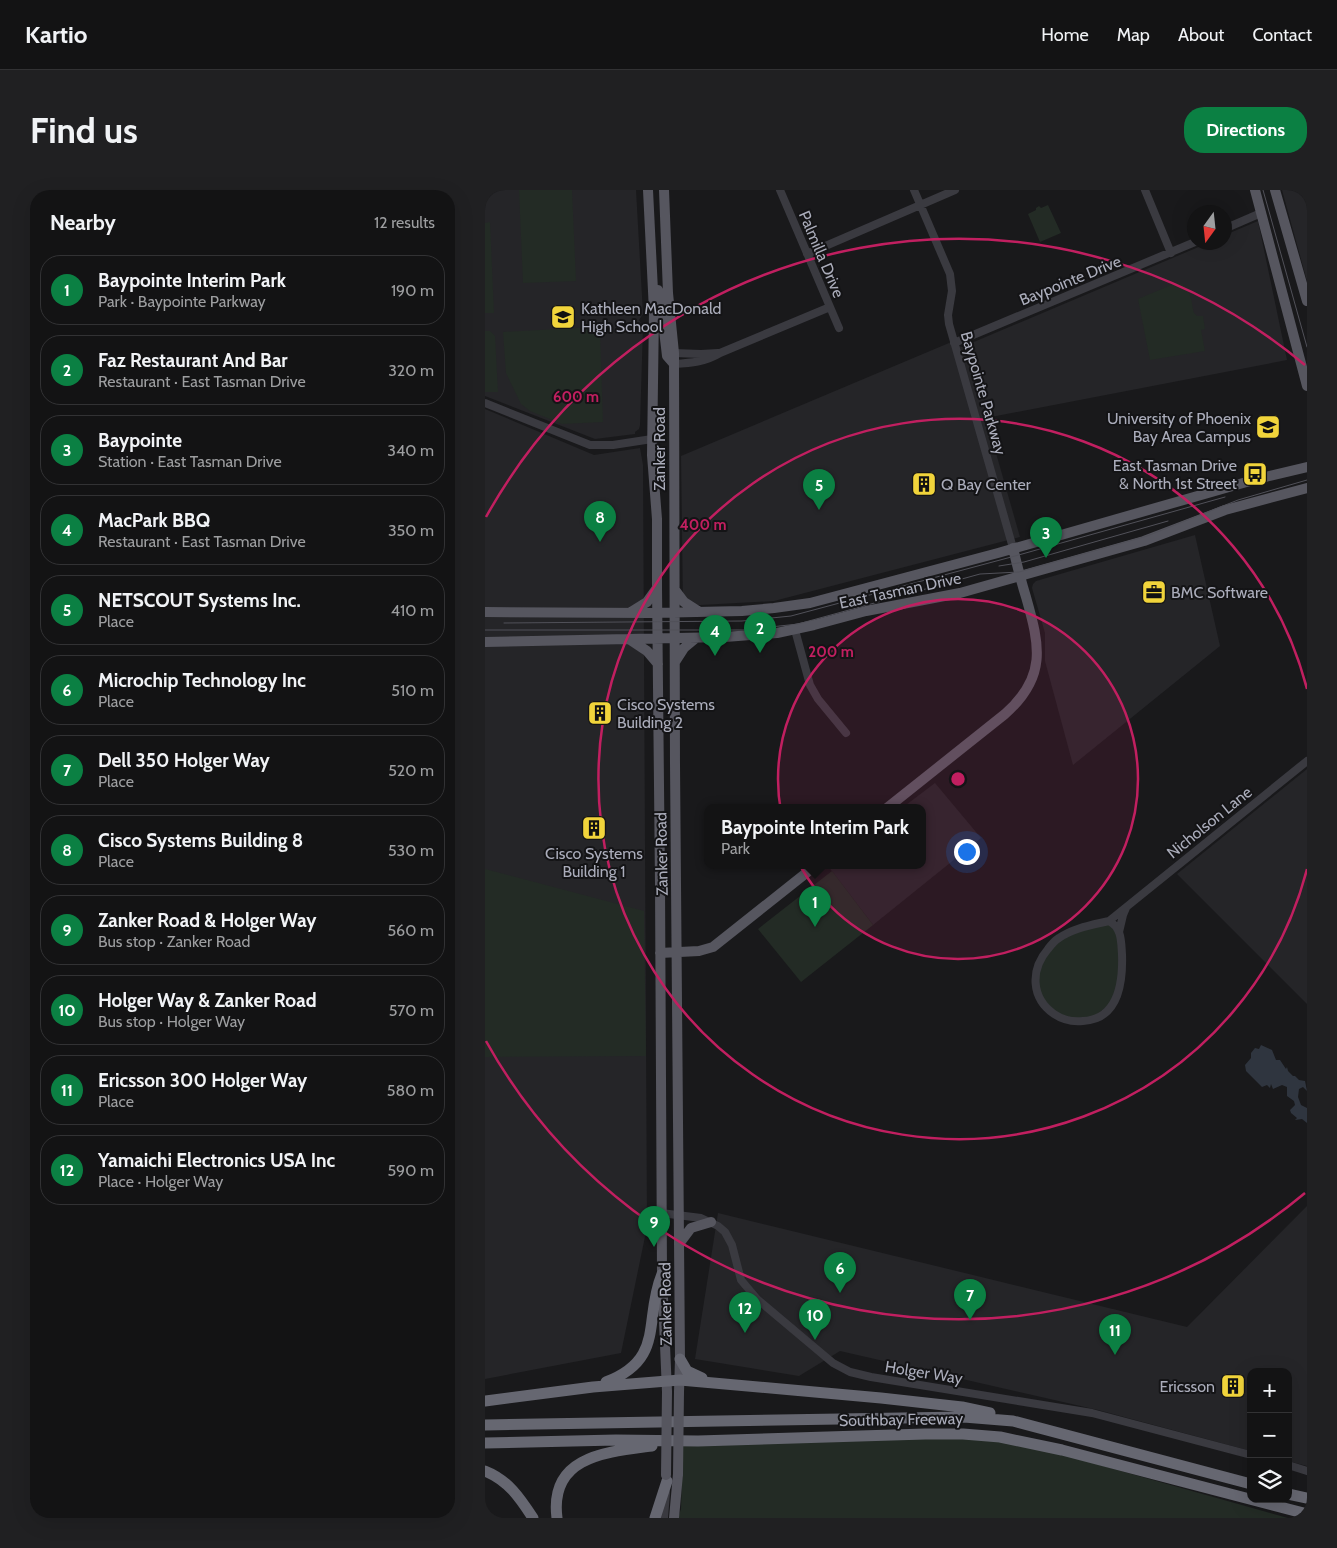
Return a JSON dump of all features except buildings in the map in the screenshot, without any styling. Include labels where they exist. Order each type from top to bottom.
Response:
[{"type":"highway","points":[[593,1387],[628,1372],[641,1357],[649,1339],[656,1289],[662,1274]]},
{"type":"highway","points":[[681,1359],[685,1368],[691,1373],[723,1384]]},
{"type":"highway","points":[[485,1401],[593,1387],[680,1380],[961,1407],[996,1414],[1013,1422]]},
{"type":"highway","name":"Southbay Freeway","points":[[485,1425],[964,1417],[1013,1422],[1247,1483]]},
{"type":"highway","points":[[485,1438],[968,1430],[1016,1434],[1045,1440],[1136,1464],[1151,1469],[1161,1476]]},
{"type":"highway","name":"Southbay Freeway","points":[[485,1443],[925,1434],[981,1436],[1033,1442],[1307,1514]]},
{"type":"highway","points":[[557,1518],[556,1501],[559,1486],[573,1467],[586,1460],[615,1451],[698,1440]]},
{"type":"highway","points":[[485,1471],[504,1481],[518,1496],[533,1518]]},
{"type":"highway","points":[[655,1518],[667,1478]]},
{"type":"highway","points":[[1292,1495],[1307,1498]]},
{"type":"main road","name":"Zanker Road","points":[[648,190],[654,327],[652,439],[657,519],[661,1213],[667,1392],[667,1478]]},
{"type":"main road","name":"Zanker Road","points":[[664,190],[668,293],[674,353],[678,1245],[681,1359],[678,1474],[674,1518]]},
{"type":"main road","points":[[1255,190],[1307,386]]},
{"type":"main road","points":[[1275,190],[1307,301]]},
{"type":"main road","points":[[651,273],[660,296],[667,356],[674,364]]},
{"type":"main road","name":"East Tasman Drive","points":[[485,612],[699,612],[752,610],[810,603],[1307,467]]},
{"type":"main road","name":"East Tasman Drive","points":[[485,642],[696,638],[760,635],[795,630],[866,610],[949,596],[1144,541],[1211,515],[1307,488]]},
{"type":"main road","name":"Baypointe Parkway","points":[[892,804],[1009,710],[1021,698],[1029,686],[1034,675],[1038,649],[1033,622],[1013,548]]},
{"type":"main road","points":[[630,613],[647,602],[657,588]]},
{"type":"main road","points":[[675,590],[687,605],[699,612]]},
{"type":"main road","points":[[675,662],[684,648],[696,638]]},
{"type":"main road","points":[[629,639],[647,651],[659,664]]},
{"type":"main road","points":[[660,953],[699,952],[713,947],[811,869]]},
{"type":"main road","points":[[678,1245],[691,1228],[711,1222]]},
{"type":"street","points":[[780,192],[790,190]]},
{"type":"street","name":"Baypointe Parkway","points":[[914,190],[950,274],[953,292],[949,315],[954,343],[1013,548]]},
{"type":"street","points":[[807,254],[955,190]]},
{"type":"street","points":[[1145,190],[1171,253]]},
{"type":"street","name":"Palmilla Drive","points":[[780,192],[839,328]]},
{"type":"street","points":[[1232,226],[1261,213]]},
{"type":"street","name":"Baypointe Drive","points":[[954,343],[1187,246]]},
{"type":"street","points":[[674,364],[699,362],[712,358],[830,307]]},
{"type":"street","points":[[674,353],[720,353]]},
{"type":"street","points":[[485,403],[590,445],[613,446],[652,439]]},
{"type":"street","points":[[795,630],[810,685],[818,699],[846,733]]},
{"type":"street","name":"Nicholson Lane","points":[[1128,904],[1119,932],[1121,938],[1121,987],[1112,1006],[1104,1014],[1092,1021],[1080,1022],[1057,1016],[1038,998],[1035,984],[1037,968],[1043,954],[1057,939],[1072,931],[1109,921],[1128,904],[1307,761]]},
{"type":"street","points":[[1109,921],[1117,927],[1119,932]]},
{"type":"street","name":"Holger Way","points":[[661,1213],[701,1218],[718,1226],[729,1237],[741,1280],[753,1295],[827,1358],[850,1372],[871,1378],[1092,1413],[1247,1454]]},
{"type":"street","points":[[1292,1466],[1307,1470]]},
{"type":"street","name":"Zanker Road","points":[[664,1518],[667,1478]]},
{"type":"shaded area","name":"Kathleen MacDonald High School","points":[[485,190],[636,190],[643,314],[639,320],[643,326],[640,425],[635,434],[595,439],[485,396]]},
{"type":"shaded area","points":[[519,190],[572,190],[576,281],[523,283]]},
{"type":"shaded area","points":[[1282,190],[1307,190],[1307,281]]},
{"type":"shaded area","points":[[1048,205],[1061,233],[1040,242],[1028,214],[1039,206],[1041,208]]},
{"type":"shaded area","points":[[1258,221],[1287,360],[986,418],[1020,537],[774,601],[683,606],[681,456],[949,343],[962,347],[1191,250],[1232,250],[1232,232]]},
{"type":"shaded area","points":[[490,222],[494,313],[485,313],[485,223]]},
{"type":"shaded area","points":[[1176,283],[1185,286],[1187,289],[1194,313],[1197,316],[1203,316],[1205,329],[1201,330],[1205,351],[1150,360],[1138,299]]},
{"type":"shaded area","points":[[594,327],[600,332],[603,422],[562,424],[530,411],[521,404],[506,373],[503,332]]},
{"type":"shaded area","points":[[485,331],[490,331],[495,336],[498,392],[485,392]]},
{"type":"shaded area","points":[[485,409],[594,455],[640,448],[643,465],[647,1227],[621,1353],[485,1379]]},
{"type":"shaded area","points":[[1195,535],[1220,646],[1073,765],[1045,661],[1045,633],[1032,588],[1033,584],[1036,581]]},
{"type":"shaded area","points":[[1307,769],[1307,1004],[1177,874]]},
{"type":"shaded area","points":[[935,783],[981,838],[873,925],[830,869],[926,869],[926,804],[907,804]]},
{"type":"shaded area","points":[[485,869],[644,911],[646,1056],[485,1057]]},
{"type":"shaded area","points":[[832,871],[873,925],[801,982],[758,929]]},
{"type":"shaded area","points":[[1108,923],[1117,933],[1120,967],[1118,987],[1110,1004],[1091,1019],[1080,1020],[1058,1014],[1040,996],[1037,977],[1045,956],[1058,941],[1073,933]]},
{"type":"shaded area","points":[[1261,1045],[1272,1050],[1276,1060],[1280,1060],[1293,1076],[1305,1081],[1307,1091],[1303,1087],[1299,1089],[1298,1097],[1301,1105],[1307,1108],[1307,1123],[1302,1119],[1295,1120],[1297,1118],[1291,1113],[1290,1110],[1295,1105],[1294,1101],[1287,1096],[1287,1087],[1282,1085],[1273,1089],[1271,1084],[1270,1088],[1267,1085],[1262,1087],[1246,1071],[1245,1065],[1251,1058],[1251,1053],[1255,1048],[1259,1049]]},
{"type":"shaded area","points":[[1307,1206],[1307,1466],[1292,1462],[1292,1368],[1247,1368],[1247,1450],[1098,1410],[840,1351],[799,1376],[695,1359],[718,1213],[1187,1327]]},
{"type":"shaded area","points":[[1000,1437],[1288,1518],[678,1518],[681,1509],[683,1441]]},
{"type":"tram line","points":[[1263,190],[1307,347]]},
{"type":"tram line","points":[[485,630],[743,630],[798,624],[980,574],[1019,572],[1147,536],[1238,500],[1307,480]]},
{"type":"tram line","points":[[504,623],[742,621],[791,616],[1225,497]]},
{"type":"tram line","points":[[999,566],[1024,562],[1168,521]]},
{"type":"place","name":"Kathleen MacDonald High School","points":[[563,317]]},
{"type":"place","name":"University of Phoenix Bay Area Campus","points":[[1268,427]]},
{"type":"place","name":"East Tasman Drive & North 1st Street","points":[[1255,474]]},
{"type":"place","name":"Q Bay Center","points":[[924,484]]},
{"type":"place","name":"NETSCOUT Systems Inc.","points":[[819,510]]},
{"type":"place","name":"Cisco Systems Building 8","points":[[600,542]]},
{"type":"place","name":"Baypointe","points":[[1046,558]]},
{"type":"place","name":"BMC Software","points":[[1154,592]]},
{"type":"place","name":"Faz Restaurant And Bar","points":[[760,653]]},
{"type":"place","name":"MacPark BBQ","points":[[715,656]]},
{"type":"place","name":"Cisco Systems Building 2","points":[[600,713]]},
{"type":"place","name":"Cisco Systems Building 1","points":[[594,828]]},
{"type":"place","name":"Baypointe Interim Park","points":[[815,927]]},
{"type":"place","name":"Zanker Road & Holger Way","points":[[654,1247]]},
{"type":"place","name":"Microchip Technology Inc","points":[[840,1293]]},
{"type":"place","name":"Dell 350 Holger Way","points":[[970,1320]]},
{"type":"place","name":"Yamaichi Electronics USA Inc","points":[[745,1333]]},
{"type":"place","name":"Holger Way & Zanker Road","points":[[815,1340]]},
{"type":"place","name":"Ericsson 300 Holger Way","points":[[1115,1355]]},
{"type":"place","name":"Ericsson","points":[[1233,1386]]}]
